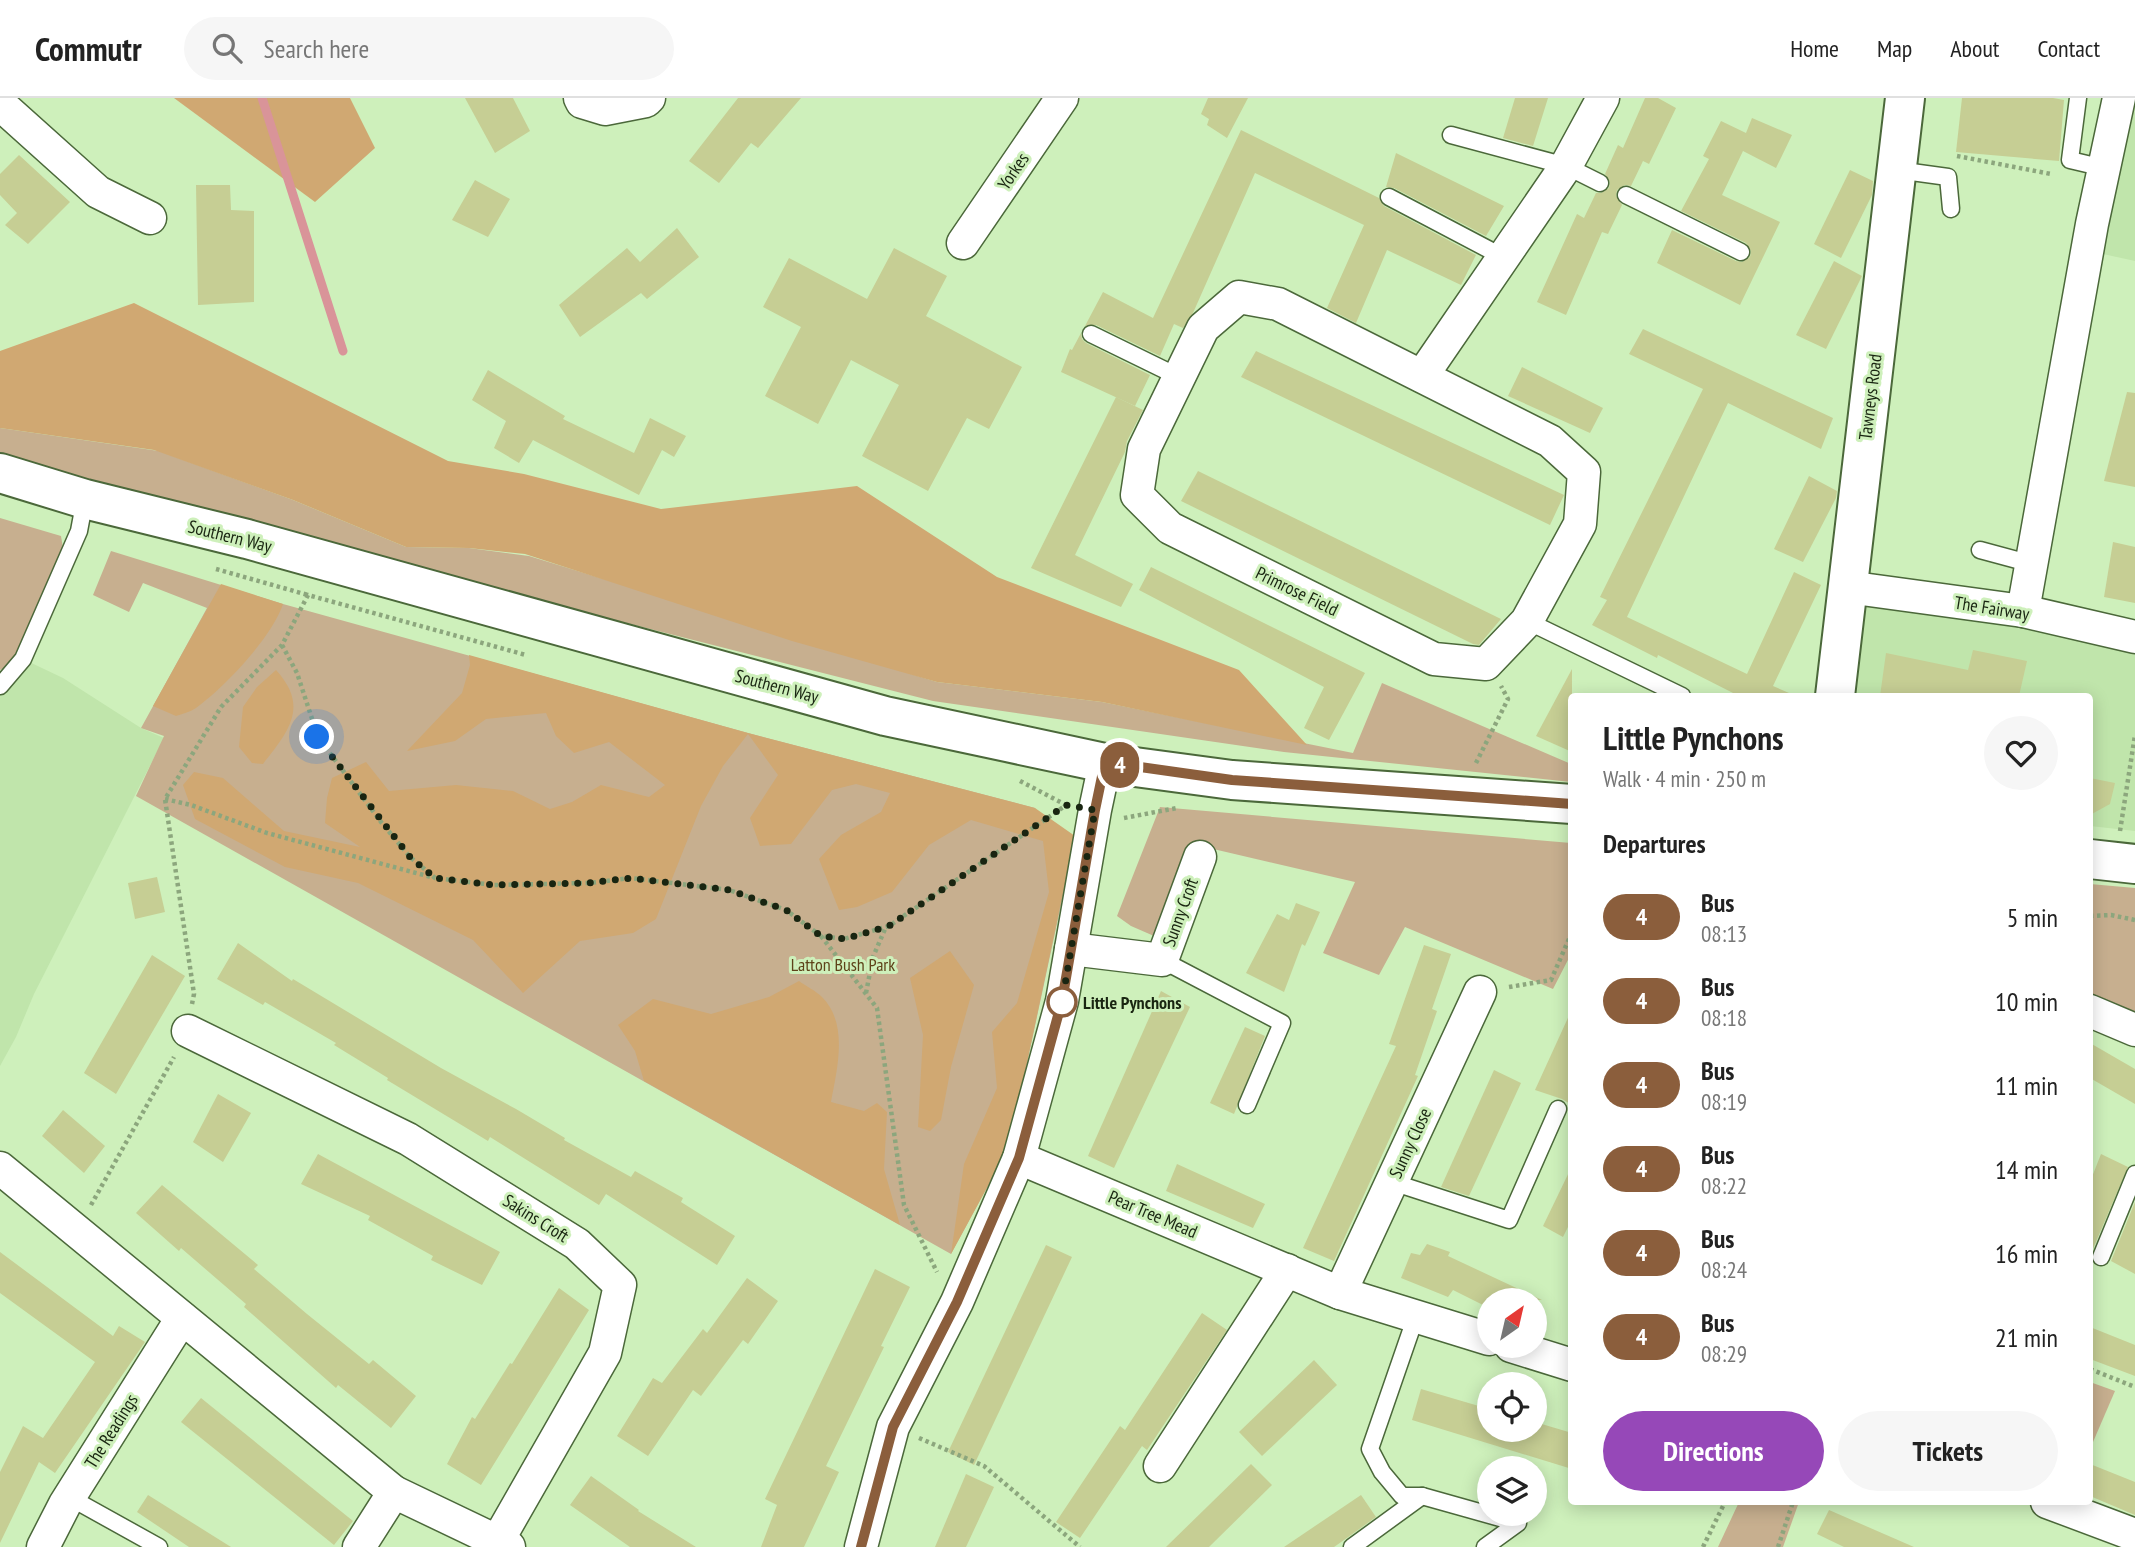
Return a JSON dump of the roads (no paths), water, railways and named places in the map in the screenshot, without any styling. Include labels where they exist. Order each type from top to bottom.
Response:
[{"type":"main road","name":"Tawneys Road","points":[[1835,693],[1847,587],[1914,172],[1905,98]]},
{"type":"main road","name":"Southern Way","points":[[0,472],[85,499],[247,539],[886,716],[1105,762],[1232,780],[1568,804]]},
{"type":"street","points":[[580,98],[582,102],[605,109],[646,101],[649,98]]},
{"type":"street","name":"Yorkes","points":[[963,243],[1062,98]]},
{"type":"street","points":[[1422,376],[1566,166],[1603,98]]},
{"type":"street","points":[[2023,611],[2081,236],[2097,200],[2119,98]]},
{"type":"street","points":[[0,104],[98,192],[150,218]]},
{"type":"street","name":"Primrose Field","points":[[1239,297],[1278,304],[1550,441],[1584,472],[1580,524],[1527,621],[1486,664],[1434,659],[1170,528],[1137,495],[1144,449],[1179,377],[1203,328],[1239,297]]},
{"type":"street","name":"The Fairway","points":[[1847,587],[2023,611],[2135,637]]},
{"type":"street","points":[[861,1547],[893,1427],[957,1302],[1019,1158],[1062,1001],[1071,949],[1080,808],[1105,762]]},
{"type":"street","name":"Sunny Croft","points":[[1071,949],[1162,960],[1200,857]]},
{"type":"street","name":"Sunny Close","points":[[1340,1293],[1480,992]]},
{"type":"street","points":[[2093,1012],[2135,1030]]},
{"type":"street","name":"Sakins Croft","points":[[188,1031],[408,1139],[577,1244],[620,1284],[605,1353],[503,1545]]},
{"type":"street","name":"Pear Tree Mead","points":[[1019,1158],[1340,1293],[1477,1335]]},
{"type":"street","points":[[0,1168],[394,1492],[503,1545]]},
{"type":"street","points":[[1160,1466],[1287,1270]]},
{"type":"street","name":"The Readings","points":[[43,1547],[69,1497],[182,1318]]},
{"type":"street","points":[[1547,1357],[1568,1363]]},
{"type":"street","points":[[359,1547],[394,1492]]},
{"type":"street","points":[[2055,1505],[2135,1535]]},
{"type":"lane","points":[[2078,98],[2070,160],[2104,168]]},
{"type":"lane","points":[[1451,135],[1566,166],[1600,183]]},
{"type":"lane","points":[[1914,172],[1948,177],[1951,209]]},
{"type":"lane","points":[[1626,195],[1741,252]]},
{"type":"lane","points":[[1389,197],[1503,257]]},
{"type":"lane","points":[[1091,334],[1179,377]]},
{"type":"lane","points":[[0,686],[23,659],[79,531],[85,499]]},
{"type":"lane","points":[[1980,550],[2032,564]]},
{"type":"lane","points":[[1527,621],[1676,693]]},
{"type":"lane","points":[[1162,960],[1282,1023],[1247,1105]]},
{"type":"lane","points":[[1392,1182],[1509,1220],[1558,1109]]},
{"type":"lane","points":[[2101,1257],[2135,1174]]},
{"type":"lane","points":[[1416,1316],[1370,1449],[1382,1472],[1402,1496],[1422,1496],[1518,1523],[1485,1547]]},
{"type":"lane","points":[[1352,1547],[1422,1496]]},
{"type":"lane","points":[[69,1497],[159,1547]]},
{"type":"waterway","points":[[262,98],[343,351]]},
{"type":"place","name":"Little Pynchons","points":[[1062,1002]]},
{"type":"park label","name":"Latton Bush Park","points":[[843,964]]}]
